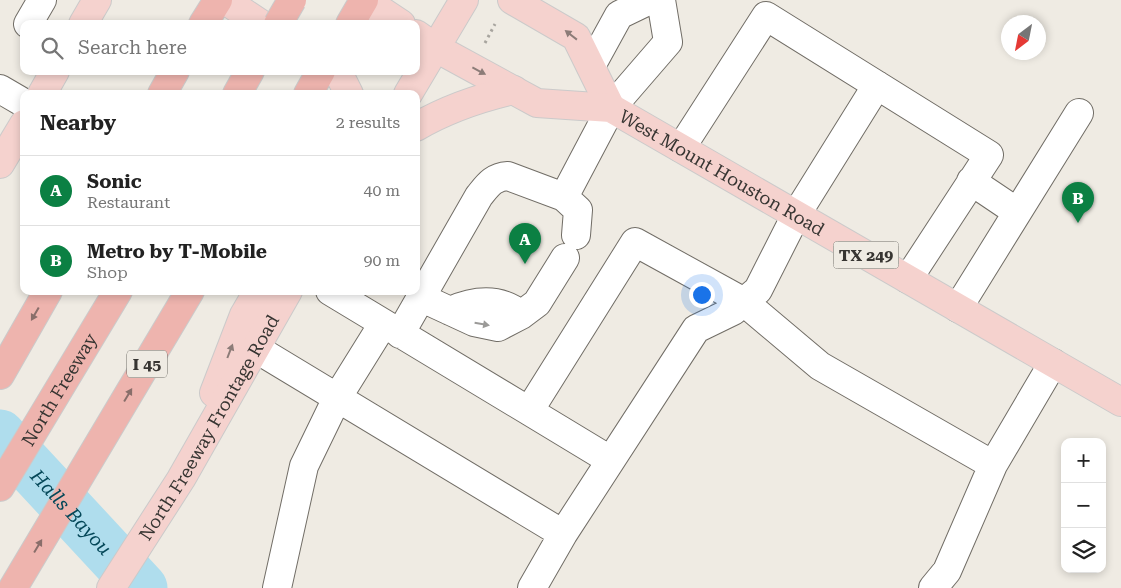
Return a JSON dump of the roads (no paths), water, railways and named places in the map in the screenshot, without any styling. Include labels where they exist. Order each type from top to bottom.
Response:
[{"type":"highway","points":[[206,20],[218,0]]},
{"type":"highway","points":[[280,20],[292,0]]},
{"type":"highway","points":[[352,20],[365,0]]},
{"type":"highway","points":[[164,90],[173,75]]},
{"type":"highway","points":[[310,90],[319,75]]},
{"type":"highway","points":[[0,375],[46,295]]},
{"type":"highway","name":"North Freeway","points":[[0,487],[116,295]]},
{"type":"highway","name":"I 45","points":[[13,588],[188,295]]},
{"type":"main road","points":[[225,0],[255,20]]},
{"type":"main road","points":[[365,0],[395,20]]},
{"type":"main road","points":[[420,59],[426,41],[464,0]]},
{"type":"main road","name":"West Mount Houston Road","points":[[512,0],[576,36],[611,108]]},
{"type":"main road","name":"West Mount Houston Road","points":[[426,41],[537,103],[611,108],[1121,402]]},
{"type":"main road","points":[[44,90],[53,75]]},
{"type":"main road","points":[[338,75],[346,90]]},
{"type":"main road","points":[[409,90],[414,75]]},
{"type":"main road","points":[[420,125],[461,105],[487,96],[514,90]]},
{"type":"main road","points":[[0,164],[20,131]]},
{"type":"main road","points":[[182,478],[244,315],[256,295]]},
{"type":"main road","name":"North Freeway Frontage Road","points":[[111,588],[182,478],[286,295]]},
{"type":"lane","points":[[30,20],[42,0]]},
{"type":"lane","points":[[591,66],[619,15],[650,0]]},
{"type":"lane","points":[[564,196],[611,108],[668,42],[661,0]]},
{"type":"lane","points":[[681,148],[766,16],[988,155],[908,279]]},
{"type":"lane","points":[[532,588],[562,534],[696,329],[732,311],[758,290],[796,215],[877,85]]},
{"type":"lane","points":[[958,308],[1079,113]]},
{"type":"lane","points":[[508,176],[564,196],[578,210],[571,246],[537,303],[521,315],[498,326],[474,322],[450,311],[424,280],[479,196],[489,183],[499,177],[508,176]]},
{"type":"lane","points":[[972,181],[1017,212]]},
{"type":"lane","points":[[530,411],[635,242],[744,302],[820,366],[993,465]]},
{"type":"lane","points":[[337,295],[610,460]]},
{"type":"lane","points":[[277,588],[304,466],[337,398],[392,329],[414,295]]},
{"type":"lane","points":[[255,348],[562,534]]},
{"type":"lane","points":[[933,588],[948,571],[993,465],[1053,363]]},
{"type":"waterway","name":"Halls Bayou","points":[[0,435],[142,588]]},
{"type":"place","name":"Metro by T-Mobile","points":[[1078,223]]},
{"type":"place","name":"Sonic","points":[[525,264]]}]
